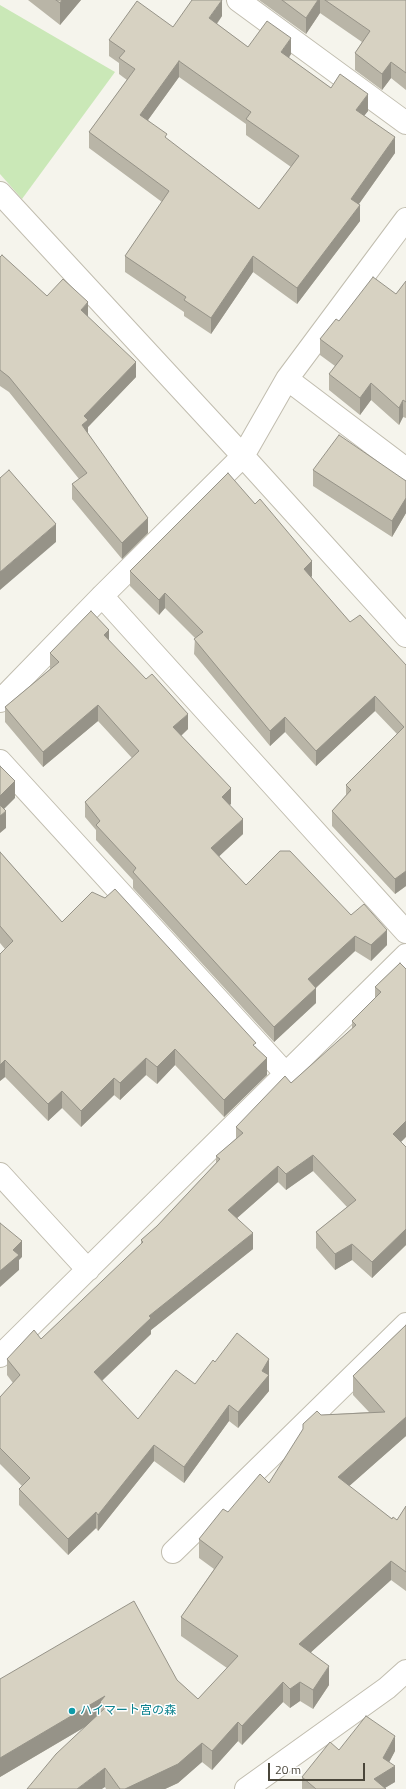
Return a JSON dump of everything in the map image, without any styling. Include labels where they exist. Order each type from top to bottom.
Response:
[{"type":"street","points":[[238,0],[406,123]]},
{"type":"street","points":[[0,193],[244,456],[406,636]]},
{"type":"street","points":[[0,701],[102,596],[244,456],[287,379],[406,219]]},
{"type":"street","points":[[287,379],[406,469]]},
{"type":"street","points":[[102,596],[406,932]]},
{"type":"street","points":[[0,761],[286,1074]]},
{"type":"street","points":[[0,1356],[406,956]]},
{"type":"street","points":[[0,1174],[88,1270]]},
{"type":"street","points":[[173,1552],[406,1324]]},
{"type":"street","points":[[246,1789],[387,1688],[406,1671]]},
{"type":"green space","points":[[0,5],[115,72],[22,199],[0,174]]},
{"type":"building","points":[[192,0],[222,0],[209,18],[248,47],[267,21],[291,38],[281,52],[331,88],[340,74],[368,94],[356,110],[395,137],[351,199],[360,205],[297,288],[253,256],[211,318],[184,300],[186,297],[125,256],[169,191],[89,132],[135,69],[119,58],[125,51],[109,40],[137,1],[173,27]],"holes":[[[179,61],[251,112],[246,119],[299,156],[259,209],[165,137],[167,134],[140,115]]]},
{"type":"building","points":[[282,0],[318,0],[306,18]]},
{"type":"building","points":[[325,0],[406,0],[406,73],[391,62],[382,74],[355,53],[370,31]]},
{"type":"building","points":[[2,255],[47,296],[63,279],[88,302],[81,310],[136,362],[84,416],[88,420],[82,425],[148,518],[122,543],[72,484],[87,473],[9,377],[0,370],[0,257]]},
{"type":"building","points":[[373,277],[396,294],[406,281],[406,402],[403,400],[399,408],[371,383],[360,398],[329,374],[343,356],[320,339],[336,319],[339,321]]},
{"type":"building","points":[[339,435],[406,481],[406,498],[392,521],[313,470]]},
{"type":"building","points":[[9,470],[56,524],[0,572],[0,478]]},
{"type":"building","points":[[228,473],[255,504],[260,499],[312,561],[304,569],[350,622],[360,615],[406,665],[406,871],[395,879],[332,811],[351,790],[346,785],[404,727],[375,696],[316,751],[285,717],[270,731],[194,639],[203,632],[165,593],[159,600],[130,571]]},
{"type":"building","points":[[91,611],[109,630],[104,635],[146,679],[152,674],[188,714],[173,727],[231,788],[222,797],[243,819],[211,848],[246,885],[280,851],[290,851],[351,915],[364,904],[387,930],[371,945],[355,936],[308,979],[316,988],[274,1027],[133,872],[136,868],[96,825],[100,821],[85,802],[139,751],[98,705],[43,752],[5,707],[59,662],[50,653]]},
{"type":"building","points":[[0,766],[15,781],[0,796]]},
{"type":"building","points":[[0,805],[6,811],[0,816]]},
{"type":"building","points":[[0,852],[62,922],[92,892],[105,898],[115,889],[256,1043],[253,1045],[267,1058],[224,1100],[175,1049],[157,1067],[146,1058],[120,1083],[114,1078],[81,1111],[62,1091],[48,1104],[5,1060],[0,1065],[0,954],[13,941],[0,926]]},
{"type":"building","points":[[400,963],[406,969],[406,1121],[393,1134],[406,1147],[406,1229],[372,1262],[352,1244],[335,1254],[316,1232],[356,1200],[313,1155],[286,1174],[278,1166],[228,1210],[253,1233],[149,1316],[151,1318],[94,1372],[138,1419],[176,1370],[195,1384],[213,1360],[215,1362],[237,1333],[269,1359],[262,1371],[269,1375],[238,1412],[229,1405],[184,1467],[154,1445],[98,1515],[96,1512],[68,1539],[19,1489],[30,1478],[0,1448],[0,1397],[20,1375],[7,1359],[34,1330],[41,1339],[143,1242],[141,1240],[157,1226],[220,1159],[216,1156],[243,1133],[236,1127],[285,1076],[291,1083],[356,1025],[352,1021],[381,992],[375,987]]},
{"type":"building","points":[[0,1223],[22,1241],[13,1250],[19,1255],[0,1271]]},
{"type":"building","points":[[406,1325],[406,1417],[338,1477],[392,1519],[393,1517],[397,1520],[406,1506],[406,1572],[391,1561],[299,1644],[329,1666],[313,1690],[300,1682],[290,1689],[283,1682],[242,1726],[238,1722],[212,1751],[202,1743],[178,1764],[125,1789],[120,1789],[105,1768],[77,1789],[27,1789],[56,1754],[105,1708],[100,1702],[105,1696],[0,1758],[0,1679],[134,1601],[177,1680],[198,1699],[238,1656],[181,1617],[223,1557],[199,1539],[223,1509],[228,1512],[260,1474],[269,1483],[303,1429],[303,1424],[317,1411],[321,1415],[385,1412],[353,1376]]},
{"type":"building","points":[[366,1716],[395,1736],[383,1758],[395,1766],[374,1779],[386,1789],[316,1789],[302,1777],[330,1742],[339,1750]]},
{"type":"place","name":"ハイマート宮の森","points":[[72,1711]]}]
